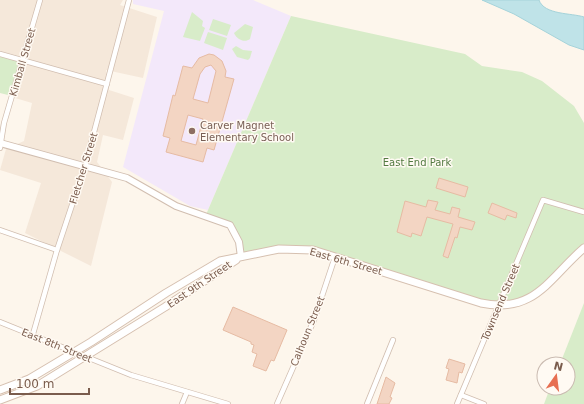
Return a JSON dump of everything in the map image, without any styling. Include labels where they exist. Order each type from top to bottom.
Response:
[{"type":"main road","name":"East 6th Street","points":[[241,257],[278,249],[313,250],[481,303],[497,306],[513,304],[535,295],[584,248]]},
{"type":"main road","name":"East 9th Street","points":[[0,390],[29,378],[75,352],[220,261],[241,257]]},
{"type":"main road","name":"East 9th Street","points":[[0,400],[38,386],[166,307],[241,257]]},
{"type":"street","name":"Kimball Street","points":[[0,145],[4,124],[40,0]]},
{"type":"street","name":"Fletcher Street","points":[[33,334],[57,250],[85,166],[129,0]]},
{"type":"street","points":[[0,54],[107,84]]},
{"type":"street","points":[[0,145],[127,178],[189,212],[230,225],[239,242],[241,257]]},
{"type":"street","name":"Townsend Street","points":[[457,404],[497,306],[543,200],[584,212]]},
{"type":"street","points":[[0,230],[57,250]]},
{"type":"street","name":"Calhoun Street","points":[[277,404],[314,320],[335,256]]},
{"type":"street","name":"East 8th Street","points":[[0,322],[33,334],[131,375],[228,404]]},
{"type":"street","points":[[367,404],[393,340]]},
{"type":"street","points":[[182,404],[187,392]]},
{"type":"street","points":[[461,395],[484,404]]},
{"type":"shaded area","points":[[0,0],[123,0],[120,5],[157,17],[143,78],[106,70],[109,90],[134,98],[123,140],[103,135],[97,162],[112,182],[91,266],[25,233],[41,183],[0,170],[6,149],[24,141],[32,103],[15,98],[27,58],[0,51]]},
{"type":"shaded area","points":[[133,0],[253,0],[291,16],[208,210],[190,206],[123,167],[164,11],[133,4]]},
{"type":"green space","points":[[192,12],[203,21],[202,26],[205,28],[200,41],[183,37]]},
{"type":"green space","name":"East End Park","points":[[291,16],[465,54],[482,66],[522,72],[542,81],[574,106],[584,123],[584,249],[535,295],[497,307],[335,257],[299,250],[241,257],[230,225],[205,217]]},
{"type":"green space","points":[[213,19],[231,25],[227,36],[209,30]]},
{"type":"green space","points":[[245,24],[253,27],[250,39],[244,41],[239,39],[234,33]]},
{"type":"green space","points":[[208,32],[227,38],[223,50],[204,43]]},
{"type":"green space","points":[[236,46],[243,50],[252,51],[248,60],[237,57],[232,49]]},
{"type":"green space","points":[[0,53],[22,60],[12,96],[0,93]]},
{"type":"green space","points":[[584,303],[584,404],[544,404],[547,396],[576,396],[576,356],[563,356]]},
{"type":"water","points":[[482,0],[539,0],[542,5],[552,11],[584,17],[584,50],[569,45],[514,14]]},
{"type":"building","points":[[209,54],[214,55],[222,61],[226,71],[225,77],[234,79],[214,150],[207,148],[203,162],[166,152],[170,138],[163,136],[173,95],[175,96],[183,66],[192,68],[199,58]],"holes":[[[211,65],[216,71],[208,103],[193,99],[200,74],[205,67]],[[188,115],[203,119],[196,145],[181,141]]]},
{"type":"building","points":[[439,178],[468,187],[465,197],[436,188]]},
{"type":"building","points":[[428,200],[438,202],[435,210],[450,214],[452,207],[460,209],[458,217],[475,222],[472,230],[460,227],[448,258],[443,256],[453,224],[427,217],[421,236],[412,233],[411,237],[397,232],[405,201],[426,207]]},
{"type":"building","points":[[492,203],[517,213],[516,218],[507,215],[505,220],[488,213]]},
{"type":"building","points":[[233,307],[287,330],[274,361],[271,360],[266,371],[253,366],[257,354],[252,352],[254,345],[251,344],[251,342],[223,330]]},
{"type":"building","points":[[449,359],[465,364],[462,373],[459,372],[457,383],[446,380],[449,369],[446,368]]},
{"type":"building","points":[[386,377],[395,383],[390,397],[392,398],[389,404],[377,404]]},
{"type":"place","name":"Carver Magnet Elementary School","points":[[192,131]]}]
